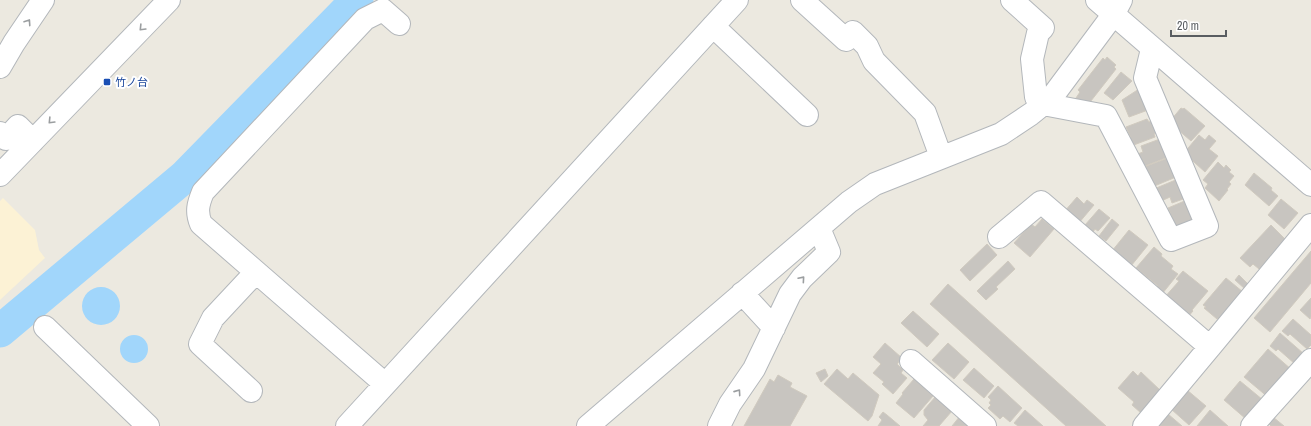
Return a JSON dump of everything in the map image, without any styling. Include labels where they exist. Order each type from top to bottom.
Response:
[{"type":"street","points":[[0,67],[43,0]]},
{"type":"street","points":[[2,170],[169,0]]},
{"type":"street","points":[[347,426],[737,0]]},
{"type":"street","points":[[802,0],[846,40],[853,32],[867,46],[874,61],[924,114],[941,157]]},
{"type":"street","points":[[1012,0],[1043,28],[1038,33],[1032,60],[1036,97],[1043,104],[1106,116],[1171,240],[1207,226],[1145,78],[1152,49]]},
{"type":"street","points":[[1097,0],[1117,8],[1152,49],[1311,185]]},
{"type":"street","points":[[588,426],[849,202],[875,184],[1000,134],[1031,114],[1052,97],[1117,8]]},
{"type":"street","points":[[385,384],[201,224],[198,215],[198,203],[203,192],[365,19],[382,10],[399,24]]},
{"type":"street","points":[[713,26],[807,115]]},
{"type":"street","points":[[0,132],[6,139],[18,126],[33,140]]},
{"type":"street","points":[[999,237],[1041,202],[1210,347]]},
{"type":"street","points":[[1144,426],[1311,225]]},
{"type":"street","points":[[719,426],[730,404],[754,369],[790,294],[802,278],[829,252],[819,228]]},
{"type":"street","points":[[251,391],[200,344],[213,318],[256,272]]},
{"type":"street","points":[[742,293],[774,328]]},
{"type":"street","points":[[45,328],[148,426]]},
{"type":"street","points":[[1252,426],[1311,360]]},
{"type":"street","points":[[911,361],[986,426]]},
{"type":"shaded area","points":[[3,198],[35,230],[39,250],[45,258],[0,300],[0,201]]},
{"type":"water","points":[[97,287],[105,287],[117,296],[120,306],[117,316],[111,322],[105,325],[97,325],[85,316],[82,310],[82,302],[91,290]]},
{"type":"water","points":[[134,335],[140,336],[144,339],[147,343],[147,355],[144,359],[140,362],[134,363],[128,362],[124,359],[121,355],[120,349],[121,343],[124,339],[128,336]]},
{"type":"building","points":[[1107,57],[1116,65],[1114,67],[1116,69],[1087,106],[1076,98],[1080,92],[1078,90],[1103,58],[1105,60]]},
{"type":"building","points":[[1121,72],[1132,81],[1113,100],[1104,93]]},
{"type":"building","points":[[1139,89],[1148,110],[1129,117],[1122,100]]},
{"type":"building","points":[[1181,108],[1184,108],[1205,126],[1191,141],[1176,128],[1178,126],[1171,120]]},
{"type":"building","points":[[1147,119],[1149,122],[1152,121],[1156,133],[1154,134],[1155,137],[1131,146],[1128,139],[1131,138],[1126,127]]},
{"type":"building","points":[[1199,135],[1205,140],[1209,135],[1216,141],[1209,149],[1218,156],[1205,172],[1184,153]]},
{"type":"building","points":[[1160,139],[1168,157],[1140,168],[1135,155],[1143,152],[1141,146]]},
{"type":"building","points":[[1168,158],[1176,177],[1152,187],[1144,167]]},
{"type":"building","points":[[1218,162],[1224,168],[1226,165],[1231,170],[1229,172],[1234,176],[1229,182],[1231,184],[1227,189],[1228,190],[1219,201],[1205,188],[1208,184],[1203,180]]},
{"type":"building","points":[[1254,173],[1272,188],[1271,190],[1278,196],[1269,206],[1245,185]]},
{"type":"building","points":[[1178,179],[1186,198],[1172,203],[1170,197],[1159,202],[1154,189]]},
{"type":"building","points":[[1077,197],[1084,204],[1087,200],[1094,205],[1078,224],[1064,212]]},
{"type":"building","points":[[1281,199],[1298,213],[1284,229],[1268,215]]},
{"type":"building","points":[[1187,200],[1195,220],[1174,228],[1169,217],[1172,217],[1168,208]]},
{"type":"building","points":[[1099,209],[1110,218],[1098,231],[1095,229],[1093,232],[1085,225]]},
{"type":"building","points":[[1042,219],[1054,229],[1030,257],[1014,243],[1031,224],[1035,227]]},
{"type":"building","points":[[1112,219],[1119,225],[1106,241],[1099,236]]},
{"type":"building","points":[[1271,225],[1287,241],[1259,269],[1253,264],[1250,267],[1240,258]]},
{"type":"building","points":[[1129,230],[1148,245],[1131,266],[1112,251]]},
{"type":"building","points":[[987,244],[997,255],[970,281],[960,270]]},
{"type":"building","points":[[1154,247],[1162,254],[1161,256],[1173,266],[1171,269],[1178,274],[1162,294],[1156,289],[1158,286],[1136,268]]},
{"type":"building","points":[[1311,251],[1311,283],[1270,332],[1254,318]]},
{"type":"building","points":[[1008,261],[1015,269],[996,287],[998,289],[986,300],[977,291]]},
{"type":"building","points":[[1183,271],[1208,291],[1186,319],[1164,298],[1179,281],[1176,279]]},
{"type":"building","points":[[1239,275],[1249,285],[1245,289],[1235,280]]},
{"type":"building","points":[[1226,278],[1243,292],[1220,319],[1217,319],[1204,308],[1206,307],[1203,305]]},
{"type":"building","points":[[948,284],[1106,426],[1066,426],[930,304]]},
{"type":"building","points":[[1311,298],[1311,317],[1310,319],[1300,310]]},
{"type":"building","points":[[913,311],[939,334],[927,347],[901,323]]},
{"type":"building","points":[[1293,319],[1311,335],[1311,345],[1307,349],[1290,334],[1288,336],[1282,331]]},
{"type":"building","points":[[1280,333],[1304,354],[1295,364],[1278,349],[1276,351],[1270,346]]},
{"type":"building","points":[[885,343],[902,358],[897,364],[903,370],[901,373],[907,378],[893,394],[882,384],[884,382],[873,373],[881,364],[873,357]]},
{"type":"building","points":[[948,343],[969,362],[954,379],[932,360]]},
{"type":"building","points":[[1268,349],[1292,370],[1269,398],[1244,377]]},
{"type":"building","points":[[974,368],[994,386],[984,398],[963,380]]},
{"type":"building","points":[[825,369],[828,376],[821,382],[816,373]]},
{"type":"building","points":[[837,369],[848,379],[853,373],[879,395],[872,416],[868,421],[824,384]]},
{"type":"building","points":[[1133,371],[1138,376],[1141,372],[1161,391],[1141,413],[1132,405],[1134,402],[1118,388]]},
{"type":"building","points":[[778,375],[792,383],[790,387],[807,396],[790,426],[744,426],[770,379],[774,382]]},
{"type":"building","points":[[914,379],[933,396],[914,418],[896,403]]},
{"type":"building","points":[[1240,381],[1263,400],[1246,419],[1224,400]]},
{"type":"building","points":[[998,386],[1022,408],[1010,422],[1003,416],[1000,419],[988,408],[991,405],[989,403],[991,400],[988,397]]},
{"type":"building","points":[[1187,390],[1206,406],[1189,425],[1171,409]]},
{"type":"building","points":[[936,396],[952,411],[939,426],[923,426],[928,420],[924,415],[924,410]]},
{"type":"building","points":[[1025,410],[1043,426],[1018,426],[1014,423]]},
{"type":"building","points":[[1210,410],[1228,426],[1197,426]]},
{"type":"building","points":[[883,412],[900,426],[878,426],[882,420],[879,417]]},
{"type":"building","points":[[1168,414],[1182,426],[1159,426],[1158,425]]},
{"type":"building","points":[[960,416],[971,426],[952,426]]},
{"type":"building","points":[[1273,417],[1284,426],[1271,426],[1268,423]]},
{"type":"waterway","points":[[0,331],[184,177],[357,0]]},
{"type":"place","name":"竹ノ台","points":[[107,82]]}]
